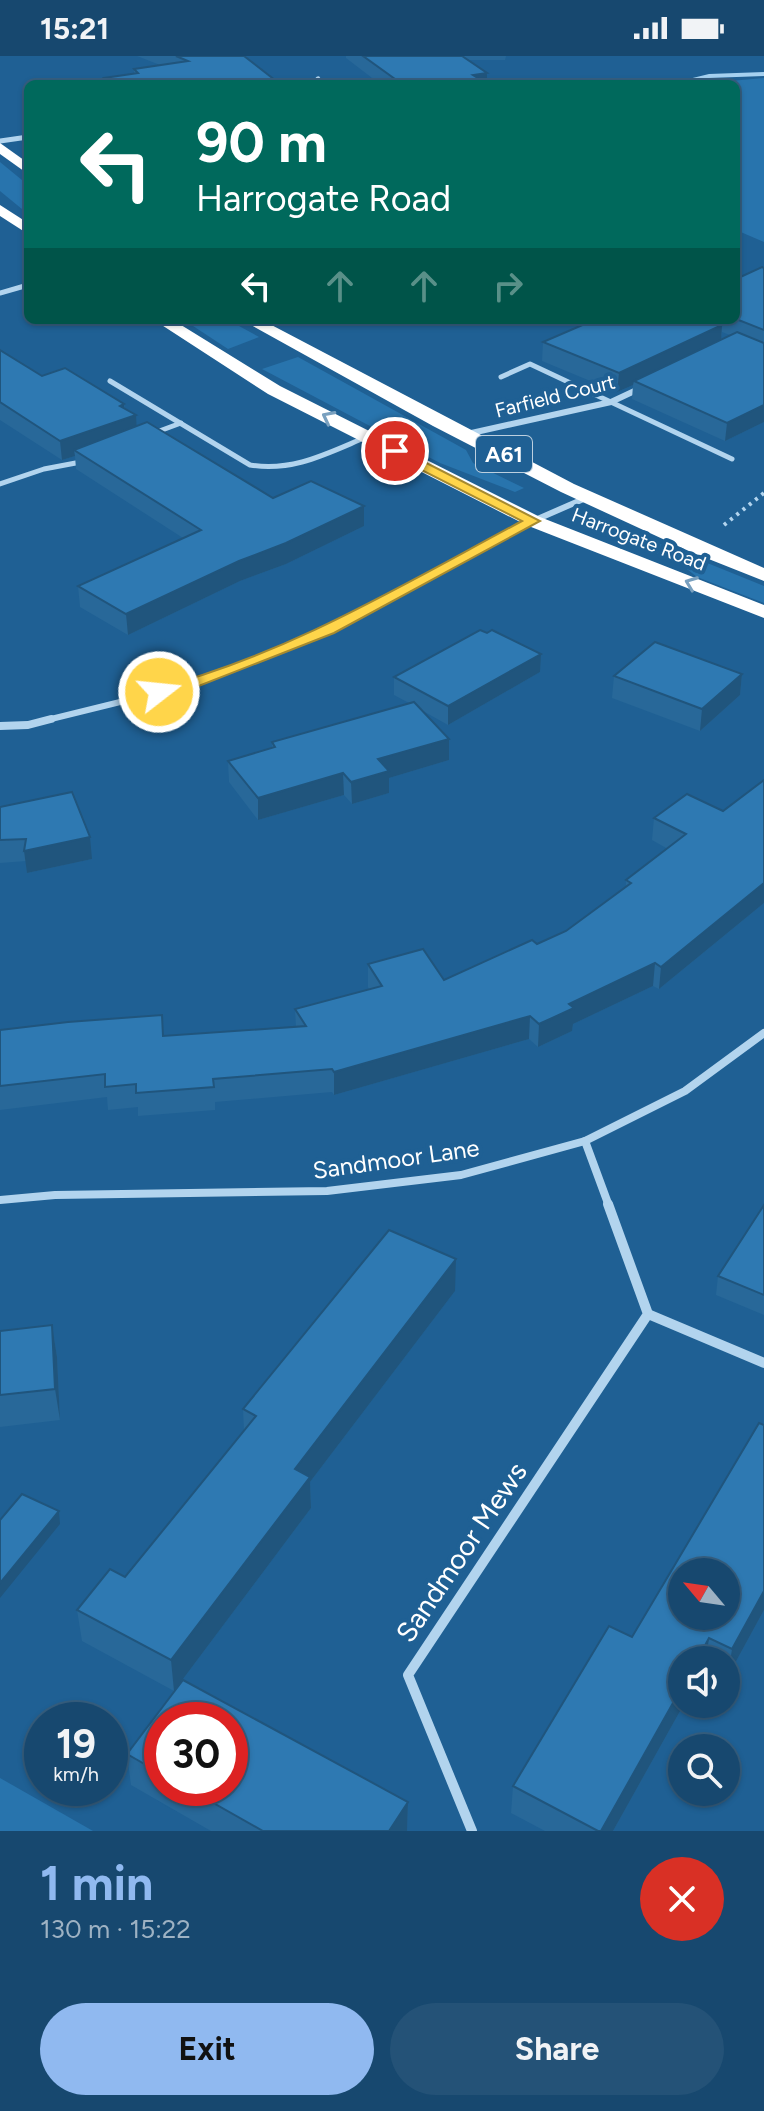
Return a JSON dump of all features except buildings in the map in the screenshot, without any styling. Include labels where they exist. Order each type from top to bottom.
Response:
[{"type":"highway","points":[[0,144],[24,166]]},
{"type":"highway","points":[[0,209],[24,227]]},
{"type":"highway","name":"Harrogate Road","points":[[168,324],[274,390],[533,521],[764,612]]},
{"type":"highway","name":"Harrogate Road","points":[[258,324],[588,497],[694,548],[764,575]]},
{"type":"street","points":[[0,144],[24,138]]},
{"type":"street","points":[[0,293],[24,286]]},
{"type":"street","name":"Farfield Court","points":[[467,435],[611,402],[653,383]]},
{"type":"street","points":[[0,726],[28,725],[185,686],[329,630],[533,521],[588,497]]},
{"type":"street","name":"Sandmoor Lane","points":[[0,1200],[55,1195],[327,1191],[461,1175],[585,1141],[685,1091],[764,1033]]},
{"type":"street","points":[[585,1141],[648,1314],[764,1363]]},
{"type":"street","name":"Sandmoor Mews","points":[[472,1831],[408,1675],[648,1314]]},
{"type":"lane","points":[[501,377],[530,364],[594,391],[732,459]]},
{"type":"lane","points":[[110,381],[250,465],[265,469],[284,469],[302,464],[367,437]]},
{"type":"lane","points":[[141,438],[181,423]]},
{"type":"lane","points":[[0,484],[44,469],[88,459]]},
{"type":"path","points":[[694,548],[764,493]]},
{"type":"shaded area","points":[[764,78],[764,242],[740,232],[740,80]]},
{"type":"shaded area","points":[[0,162],[24,182],[24,211],[0,191]]},
{"type":"shaded area","points":[[190,324],[235,324],[259,337],[228,349]]},
{"type":"shaded area","points":[[298,357],[466,450],[473,463],[524,488],[515,492],[440,463],[262,369]]},
{"type":"shaded area","points":[[658,543],[764,586],[764,603],[697,577],[678,562],[649,550]]},
{"type":"shaded area","points":[[0,1778],[24,1792],[24,1806],[49,1806],[93,1831],[0,1831]]},
{"type":"waterway","points":[[690,80],[709,76],[764,74]]},
{"type":"route","points":[[159,692],[185,686],[329,630],[533,521],[395,451]]}]
